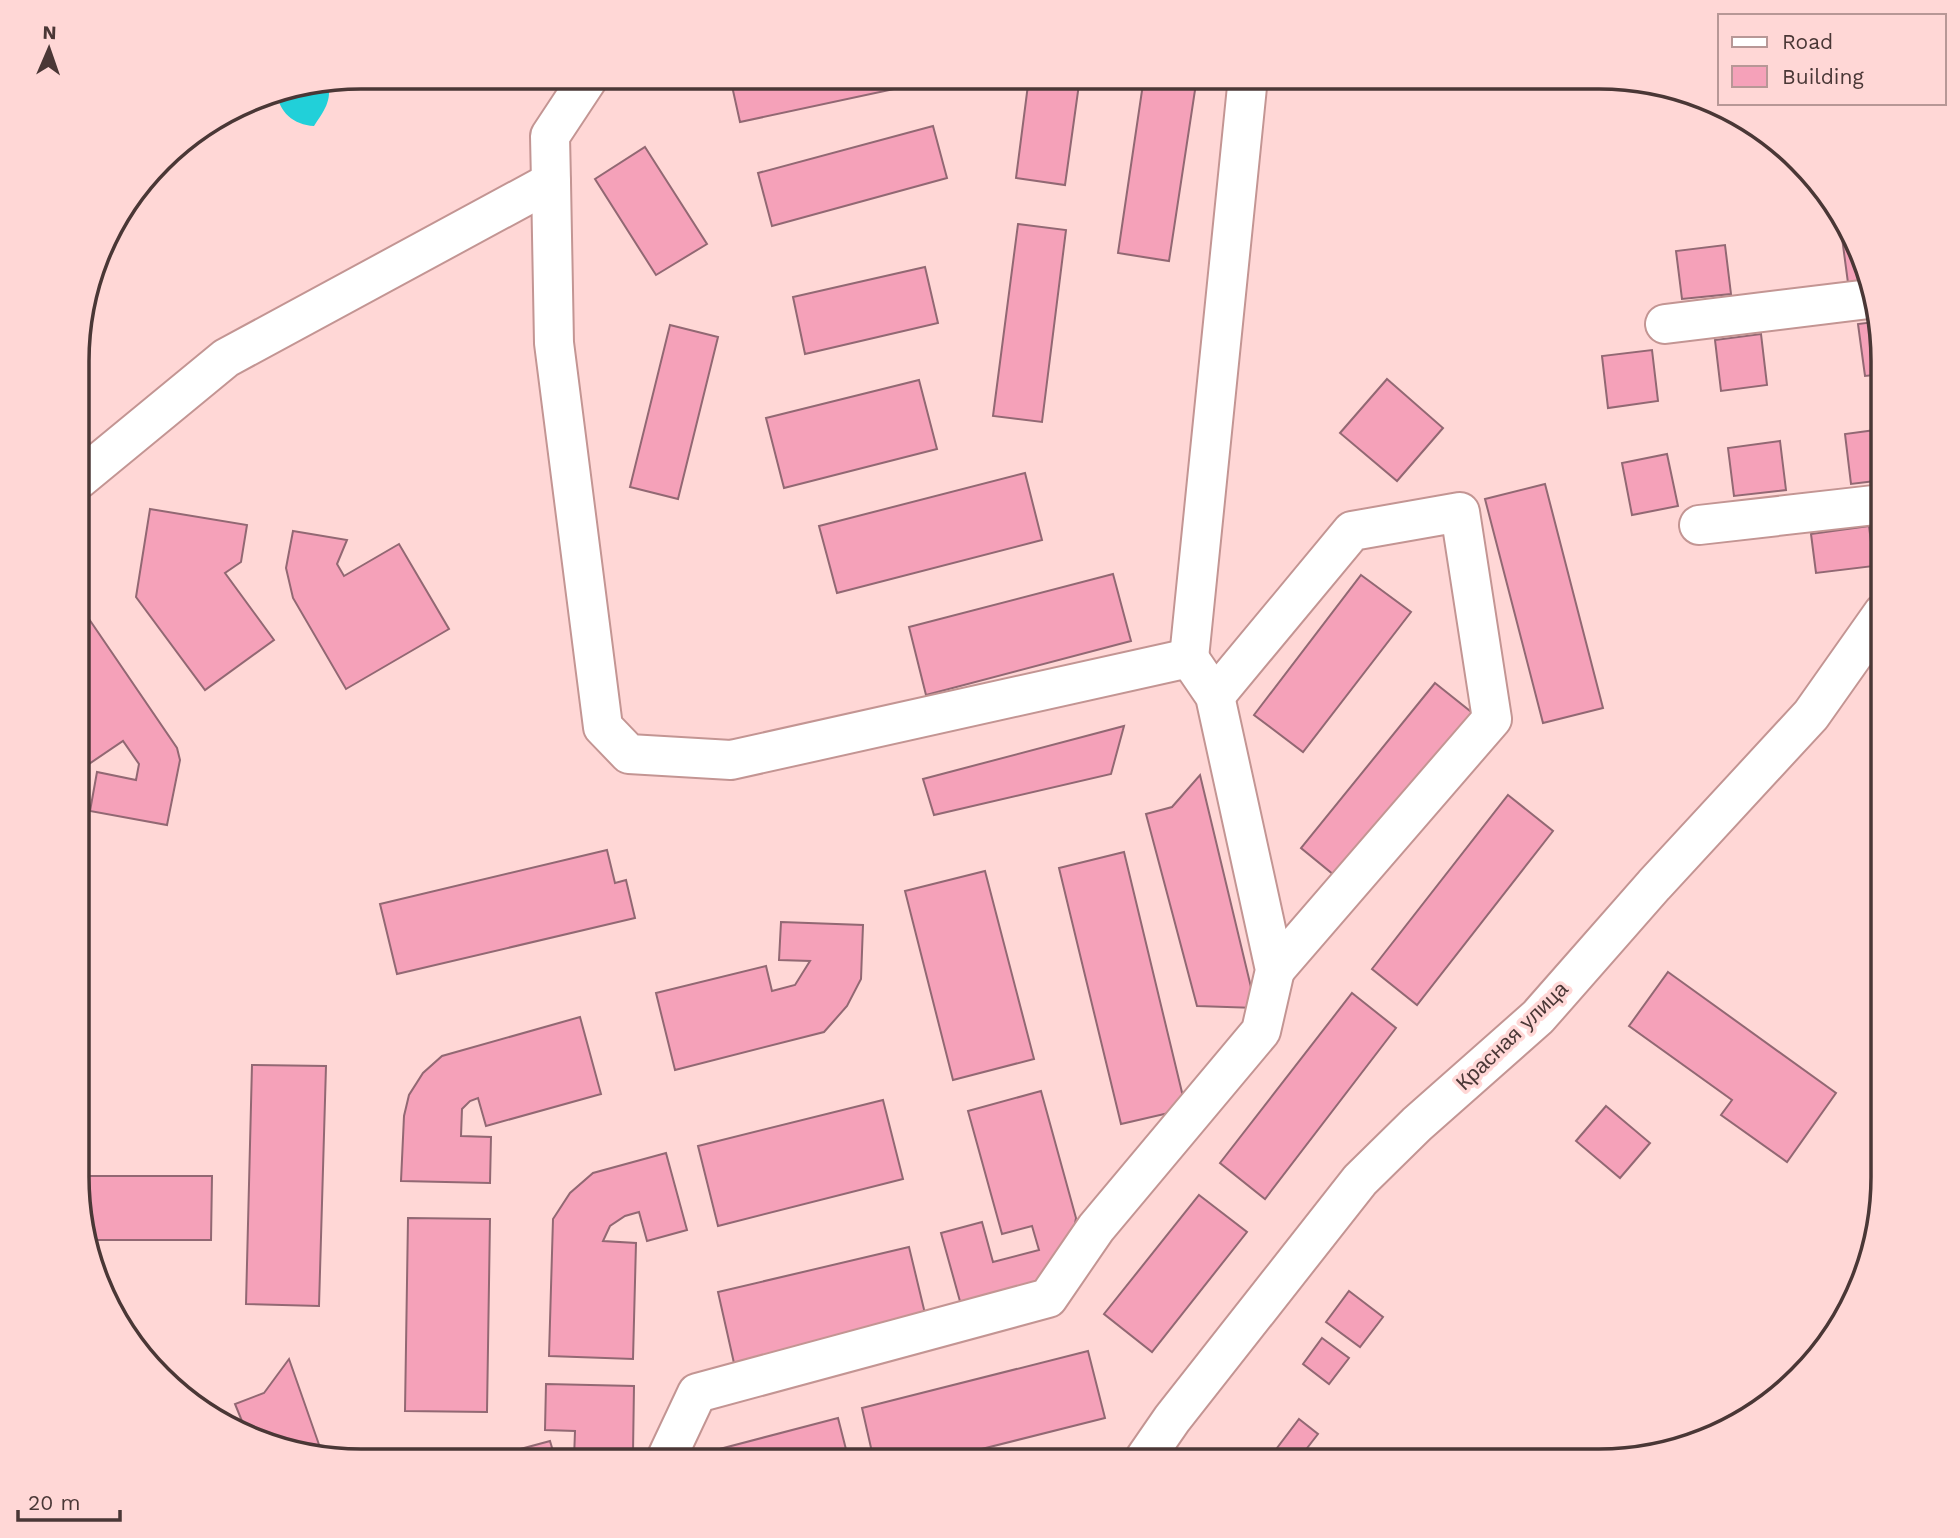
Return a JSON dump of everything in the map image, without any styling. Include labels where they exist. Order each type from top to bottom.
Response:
[{"type":"street","points":[[581,89],[550,136],[555,342],[603,727],[629,754],[731,761],[1189,657]]},
{"type":"street","points":[[672,1449],[697,1393],[1048,1298],[1096,1228],[1261,1031],[1275,970],[1215,696],[1189,657],[1247,89]]},
{"type":"street","points":[[89,471],[226,358],[551,182]]},
{"type":"street","points":[[1665,324],[1864,300]]},
{"type":"street","points":[[1699,525],[1871,506]]},
{"type":"street","points":[[1215,696],[1352,531],[1460,512],[1492,719],[1275,970]]},
{"type":"street","name":"Красная улица","points":[[1151,1449],[1360,1180],[1417,1124],[1538,1017],[1654,885],[1811,715],[1871,630]]},
{"type":"water","points":[[329,92],[324,111],[314,126],[294,120],[279,102],[308,94]]},
{"type":"building","points":[[733,89],[894,89],[740,122]]},
{"type":"building","points":[[1027,89],[1078,89],[1065,185],[1016,178]]},
{"type":"building","points":[[1142,89],[1195,89],[1169,261],[1118,253]]},
{"type":"building","points":[[933,126],[947,178],[772,226],[758,173]]},
{"type":"building","points":[[645,147],[707,244],[656,275],[595,179]]},
{"type":"building","points":[[1018,224],[1066,230],[1042,422],[993,416]]},
{"type":"building","points":[[1842,240],[1858,282],[1848,283]]},
{"type":"building","points":[[1725,245],[1731,294],[1682,299],[1676,251]]},
{"type":"building","points":[[925,267],[938,323],[805,354],[793,297]]},
{"type":"building","points":[[1868,323],[1871,375],[1865,376],[1858,324]]},
{"type":"building","points":[[670,325],[718,337],[678,499],[630,487]]},
{"type":"building","points":[[1761,334],[1767,385],[1721,391],[1715,340]]},
{"type":"building","points":[[1652,350],[1658,401],[1608,408],[1602,356]]},
{"type":"building","points":[[1387,379],[1443,428],[1397,481],[1340,433]]},
{"type":"building","points":[[919,380],[937,449],[784,488],[766,418]]},
{"type":"building","points":[[1871,431],[1871,482],[1851,484],[1845,434]]},
{"type":"building","points":[[1780,441],[1786,490],[1734,496],[1728,448]]},
{"type":"building","points":[[1667,454],[1678,506],[1632,515],[1622,463]]},
{"type":"building","points":[[1025,473],[1042,540],[837,593],[819,526]]},
{"type":"building","points":[[1545,484],[1603,708],[1543,723],[1485,499]]},
{"type":"building","points":[[150,509],[247,525],[241,562],[225,573],[274,640],[205,690],[136,597]]},
{"type":"building","points":[[1869,526],[1871,566],[1816,573],[1811,534]]},
{"type":"building","points":[[293,531],[347,540],[337,564],[344,576],[399,544],[449,629],[346,689],[293,598],[286,568]]},
{"type":"building","points":[[1113,574],[1131,641],[926,695],[909,627]]},
{"type":"building","points":[[1361,575],[1411,612],[1303,752],[1254,715]]},
{"type":"building","points":[[89,619],[177,748],[180,760],[167,825],[90,811],[97,772],[136,780],[139,764],[123,741],[89,764]]},
{"type":"building","points":[[1435,683],[1480,719],[1345,884],[1301,848]]},
{"type":"building","points":[[1124,726],[1111,774],[934,815],[923,779]]},
{"type":"building","points":[[1200,775],[1256,1008],[1197,1006],[1146,814],[1172,807]]},
{"type":"building","points":[[1508,795],[1553,831],[1417,1005],[1372,969]]},
{"type":"building","points":[[607,850],[615,883],[626,880],[635,918],[397,974],[380,904]]},
{"type":"building","points":[[1124,852],[1186,1109],[1121,1124],[1059,868]]},
{"type":"building","points":[[985,871],[1034,1059],[953,1080],[905,891]]},
{"type":"building","points":[[781,922],[863,925],[861,979],[847,1006],[824,1032],[675,1070],[656,993],[766,966],[772,991],[795,985],[810,961],[779,960]]},
{"type":"building","points":[[1668,972],[1836,1093],[1787,1162],[1721,1115],[1732,1100],[1629,1026]]},
{"type":"building","points":[[1352,993],[1396,1028],[1265,1199],[1220,1163]]},
{"type":"building","points":[[580,1017],[601,1094],[486,1126],[478,1098],[470,1101],[462,1109],[461,1136],[491,1137],[490,1183],[401,1181],[404,1116],[409,1095],[423,1073],[442,1056]]},
{"type":"building","points":[[252,1065],[326,1066],[319,1306],[246,1304]]},
{"type":"building","points":[[1041,1091],[1076,1218],[1071,1246],[1027,1294],[963,1312],[941,1233],[982,1222],[993,1262],[1039,1250],[1032,1226],[1002,1234],[968,1111]]},
{"type":"building","points":[[883,1100],[903,1179],[718,1226],[698,1146]]},
{"type":"building","points":[[1606,1106],[1650,1143],[1620,1178],[1576,1141]]},
{"type":"building","points":[[666,1153],[687,1230],[647,1241],[639,1212],[625,1216],[610,1226],[603,1241],[636,1243],[633,1359],[549,1356],[553,1219],[570,1193],[593,1173]]},
{"type":"building","points":[[89,1176],[212,1176],[211,1240],[97,1240]]},
{"type":"building","points":[[1199,1195],[1247,1232],[1152,1352],[1104,1314]]},
{"type":"building","points":[[408,1218],[490,1219],[487,1412],[405,1411]]},
{"type":"building","points":[[909,1247],[928,1326],[736,1372],[718,1292]]},
{"type":"building","points":[[1349,1291],[1383,1317],[1360,1347],[1326,1322]]},
{"type":"building","points":[[1322,1338],[1349,1358],[1329,1384],[1303,1364]]},
{"type":"building","points":[[1088,1351],[1105,1418],[982,1449],[871,1449],[862,1408]]},
{"type":"building","points":[[289,1359],[319,1445],[274,1434],[242,1421],[235,1404],[264,1393]]},
{"type":"building","points":[[546,1384],[634,1386],[633,1449],[574,1449],[575,1431],[545,1430]]},
{"type":"building","points":[[838,1418],[846,1449],[720,1449]]},
{"type":"building","points":[[1299,1419],[1318,1434],[1306,1449],[1277,1448]]},
{"type":"building","points":[[550,1441],[552,1449],[521,1449]]}]
